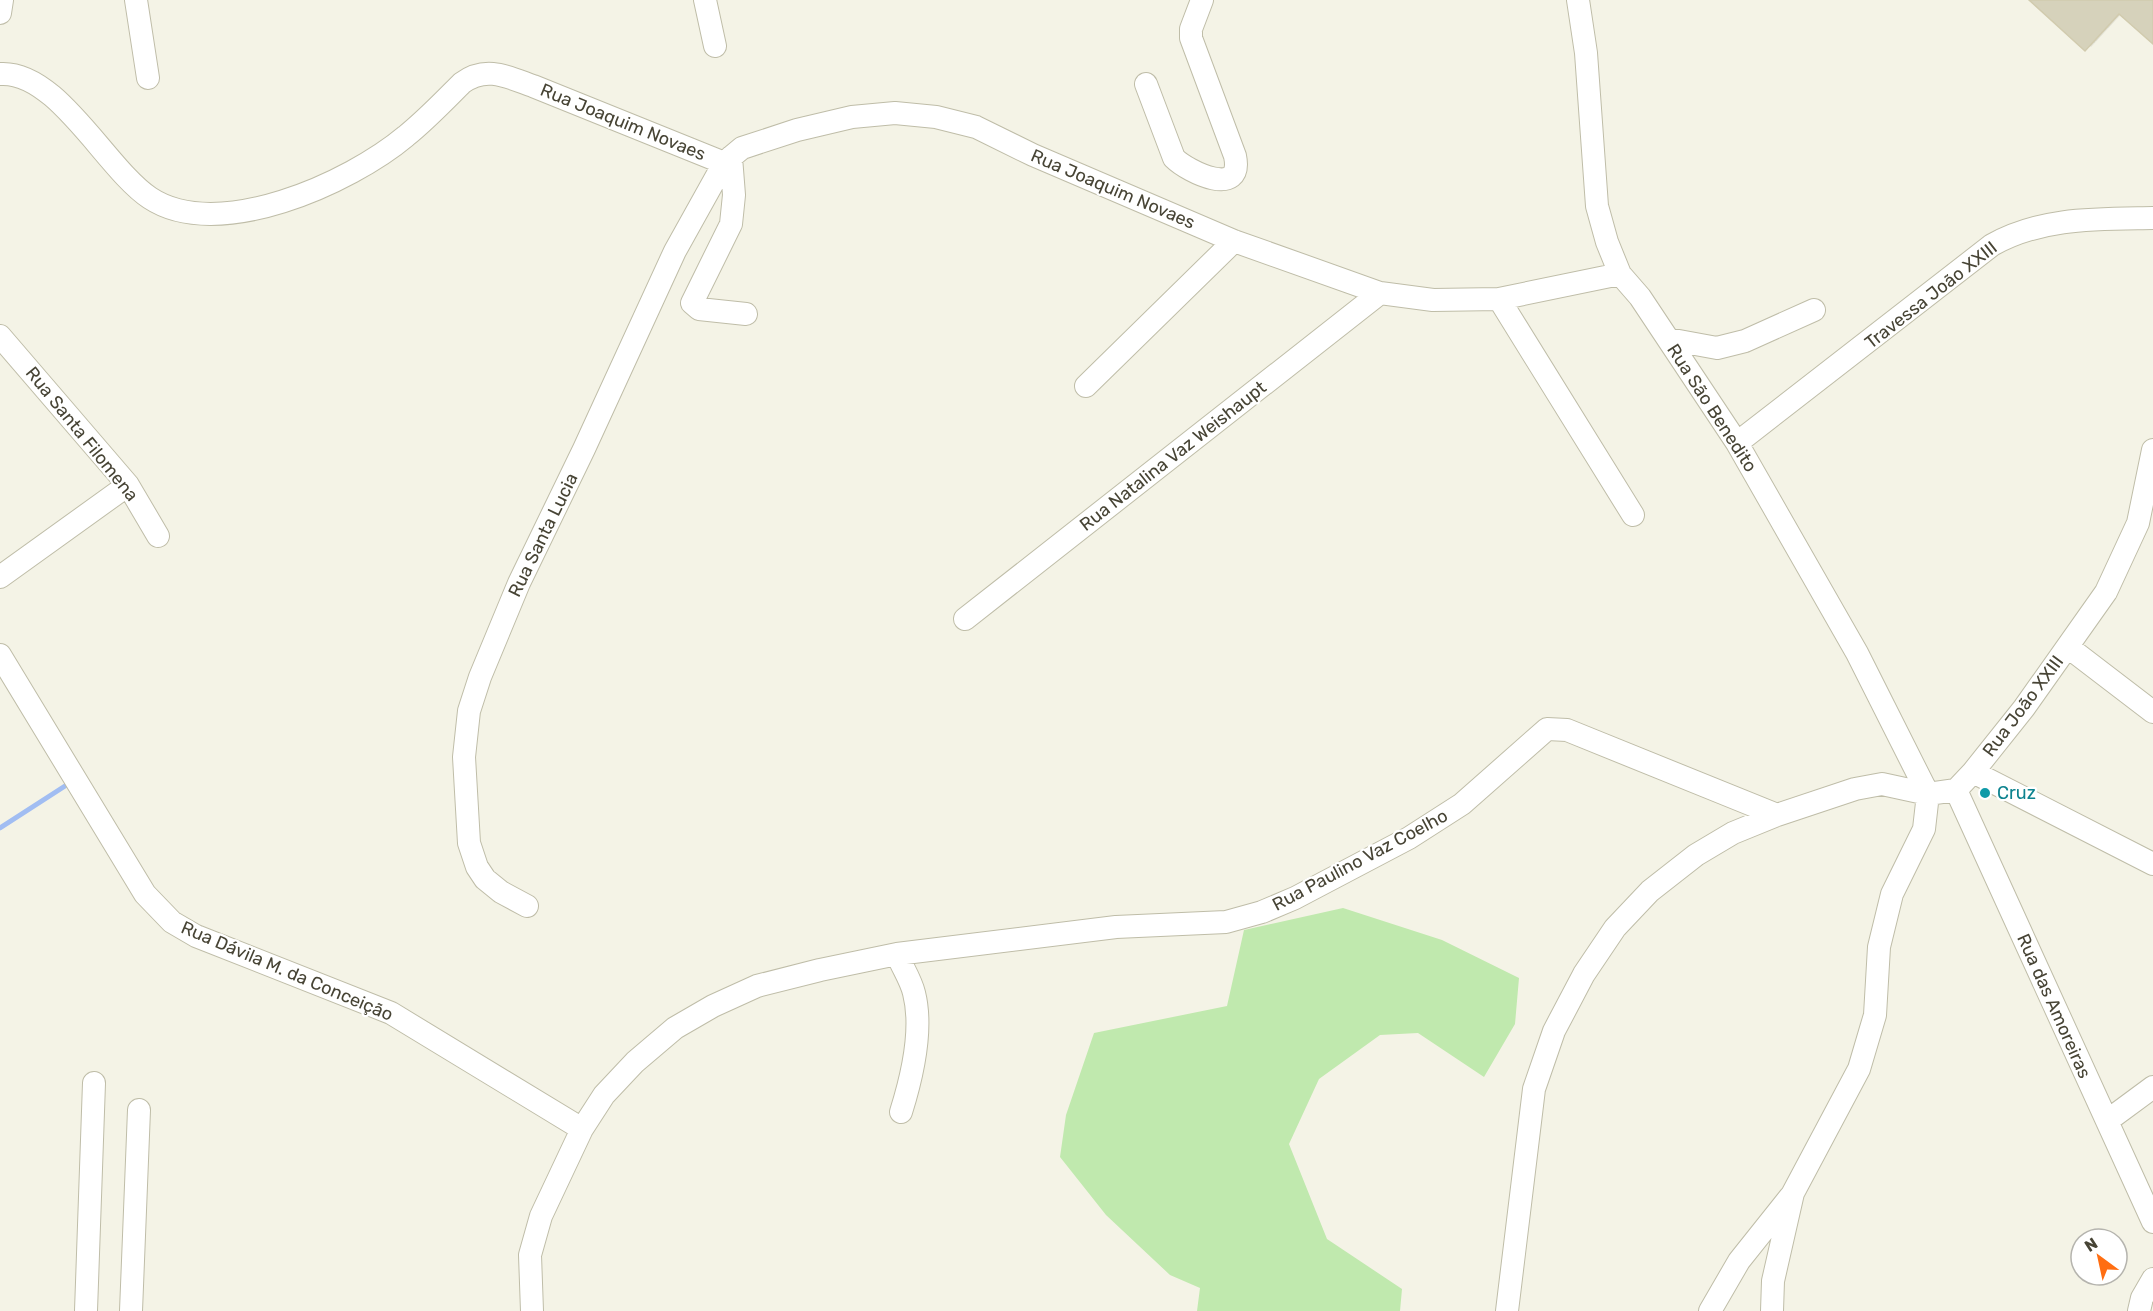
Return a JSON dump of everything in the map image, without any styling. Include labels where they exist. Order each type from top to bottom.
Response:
[{"type":"street","points":[[0,13],[2,0]]},
{"type":"street","points":[[136,0],[148,78]]},
{"type":"street","points":[[705,0],[715,46]]},
{"type":"street","points":[[1146,84],[1174,158],[1182,166],[1204,178],[1220,180],[1232,175],[1235,169],[1235,156],[1191,38],[1191,28],[1202,0]]},
{"type":"street","name":"Rua São Benedito","points":[[1578,0],[1586,52],[1597,206],[1607,242],[1620,274],[1640,297],[1737,443],[1857,653],[1928,794]]},
{"type":"street","name":"Rua Joaquim Novaes","points":[[0,74],[12,73],[26,78],[53,98],[128,179],[150,198],[175,210],[199,214],[248,210],[299,196],[361,168],[405,137],[462,83],[484,72],[502,74],[727,160],[742,148],[797,130],[852,117],[895,113],[936,117],[976,127],[1043,159],[1234,241],[1380,293],[1433,300],[1499,299],[1620,274]]},
{"type":"street","points":[[727,160],[734,195],[731,224],[692,303],[699,309],[746,314]]},
{"type":"street","name":"Rua Santa Lucia","points":[[527,906],[501,892],[485,879],[477,867],[469,843],[464,758],[469,711],[519,583],[584,449],[675,251],[727,160]]},
{"type":"street","name":"Travessa João XXIII","points":[[1737,443],[1992,245],[2010,235],[2047,223],[2153,218]]},
{"type":"street","points":[[1086,386],[1234,241]]},
{"type":"street","name":"Rua Natalina Vaz Weishaupt","points":[[965,619],[1380,293]]},
{"type":"street","points":[[1499,299],[1633,515]]},
{"type":"street","points":[[1668,339],[1718,348],[1745,341],[1814,310]]},
{"type":"street","name":"Rua Santa Filomena","points":[[0,336],[128,485],[158,536]]},
{"type":"street","name":"Rua João XXIII","points":[[1956,790],[1973,772],[2068,647],[2106,592],[2138,523],[2153,450]]},
{"type":"street","points":[[0,577],[128,485]]},
{"type":"street","points":[[2068,647],[2153,712]]},
{"type":"street","name":"Rua Dávila M. da Conceição","points":[[0,655],[145,894],[172,922],[196,936],[391,1013],[582,1129]]},
{"type":"street","name":"Rua Paulino Vaz Coelho","points":[[532,1311],[530,1255],[541,1216],[582,1129],[604,1095],[635,1062],[675,1028],[713,1006],[757,986],[897,954],[1116,927],[1226,922],[1262,912],[1296,898],[1409,838],[1462,804],[1547,729],[1567,730],[1777,815]]},
{"type":"street","points":[[1973,772],[2153,864]]},
{"type":"street","points":[[1507,1311],[1534,1089],[1554,1031],[1584,974],[1615,928],[1650,891],[1714,844],[1733,833],[1777,815],[1855,789],[1882,784],[1928,794],[1956,790]]},
{"type":"street","name":"Rua das Amoreiras","points":[[1956,790],[2153,1222]]},
{"type":"street","points":[[1710,1311],[1739,1261],[1793,1193],[1859,1069],[1875,1015],[1880,947],[1892,894],[1924,829],[1928,794]]},
{"type":"street","points":[[897,954],[914,993],[917,1042],[902,1112]]},
{"type":"street","points":[[86,1311],[94,1083]]},
{"type":"street","points":[[2107,1121],[2153,1088]]},
{"type":"street","points":[[131,1311],[139,1110]]},
{"type":"street","points":[[1772,1311],[1773,1281],[1793,1193]]},
{"type":"street","points":[[2139,1311],[2142,1298],[2153,1279]]},
{"type":"green space","points":[[1343,908],[1442,940],[1519,978],[1515,1024],[1484,1077],[1418,1033],[1380,1035],[1319,1079],[1289,1144],[1327,1239],[1402,1289],[1400,1311],[1197,1311],[1200,1288],[1170,1275],[1106,1215],[1060,1157],[1066,1115],[1094,1033],[1227,1006],[1244,930]]},
{"type":"building","points":[[2029,0],[2153,0],[2153,44],[2119,14],[2085,51]]},
{"type":"waterway","points":[[0,828],[65,786]]},
{"type":"place","name":"Cruz","points":[[1985,793]]}]
